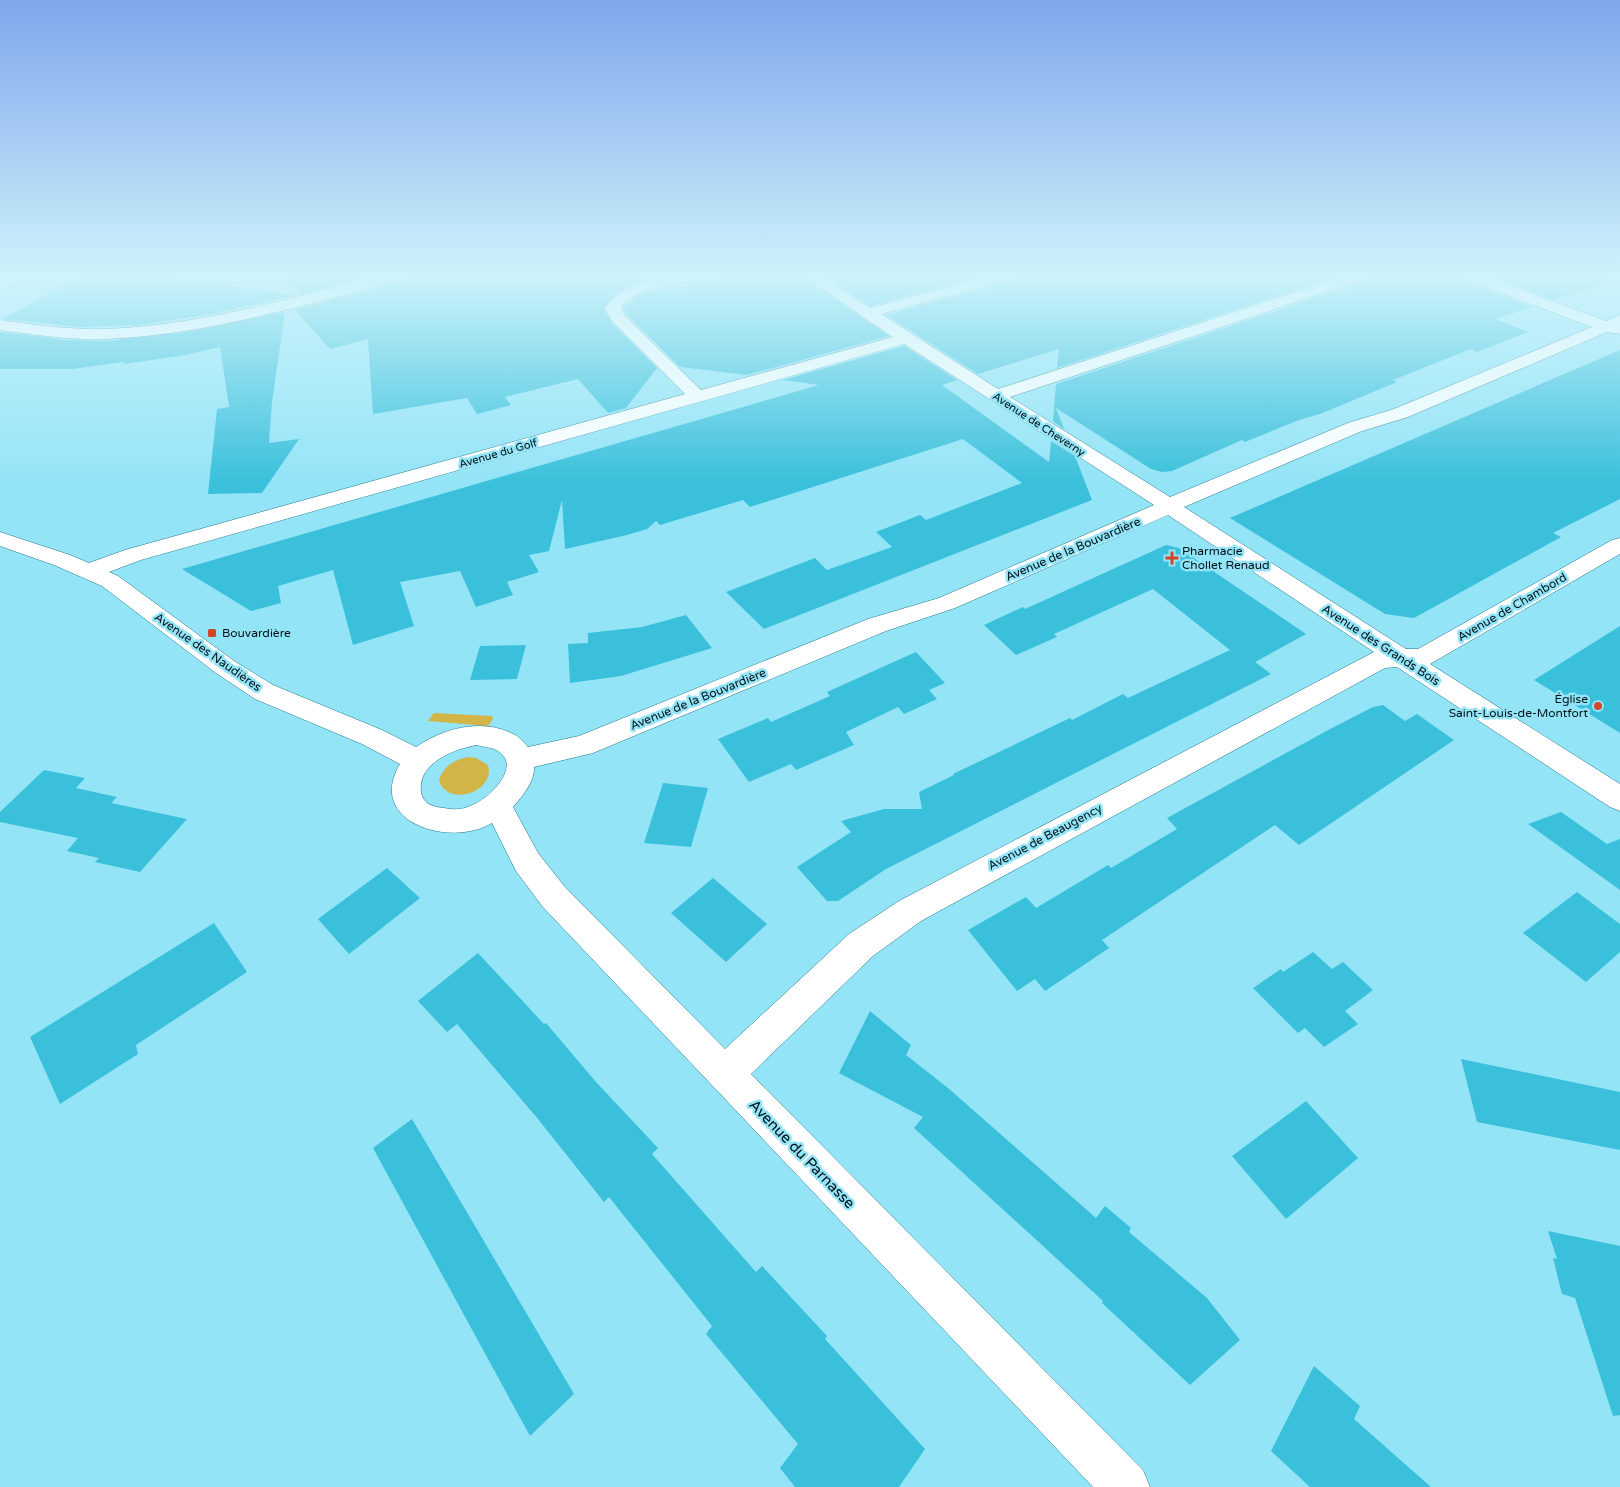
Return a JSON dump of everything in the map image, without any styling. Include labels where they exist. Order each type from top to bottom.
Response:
[{"type":"street","points":[[645,344],[698,397]]},
{"type":"street","name":"Avenue du Golf","points":[[90,571],[151,550],[884,344]]},
{"type":"street","name":"Avenue de Cheverny","points":[[917,344],[1168,505]]},
{"type":"street","points":[[996,396],[1153,344]]},
{"type":"street","name":"Avenue de la Bouvardière","points":[[520,759],[583,746],[877,626],[947,603],[1140,520],[1168,505],[1355,427],[1410,410],[1570,344]]},
{"type":"street","name":"Avenue des Grands Bois","points":[[1168,505],[1200,528],[1620,800]]},
{"type":"street","name":"Avenue des Naudières","points":[[0,540],[30,548],[90,571],[110,581],[225,667],[264,692],[372,737],[419,760]]},
{"type":"street","name":"Avenue de Chambord","points":[[1401,658],[1422,657],[1620,545]]},
{"type":"street","name":"Avenue de Beaugency","points":[[725,1074],[861,945],[910,911],[1380,659],[1401,658]]},
{"type":"street","points":[[477,735],[492,736],[514,748],[520,759],[521,770],[518,784],[498,806],[480,815],[454,821],[437,820],[423,815],[413,807],[406,790],[408,778],[419,760],[445,742],[477,735]]},
{"type":"street","name":"Avenue du Parnasse","points":[[498,806],[527,862],[542,883],[1126,1487]]},
{"type":"shaded area","points":[[434,713],[492,716],[493,719],[488,726],[428,721]]},
{"type":"shaded area","points":[[468,757],[476,758],[488,765],[489,774],[479,789],[461,795],[452,794],[444,789],[439,781],[443,771],[454,762]]},
{"type":"building","points":[[0,344],[280,344],[272,402],[269,443],[299,439],[262,493],[208,494],[217,409],[229,407],[220,347],[185,355],[124,364],[124,362],[72,369],[0,369]]},
{"type":"building","points":[[326,344],[348,344],[330,349]]},
{"type":"building","points":[[368,344],[633,344],[657,368],[626,408],[608,413],[578,379],[505,397],[511,405],[477,414],[467,398],[373,414]]},
{"type":"building","points":[[657,344],[858,344],[747,375],[680,367]]},
{"type":"building","points":[[932,344],[1129,344],[1057,368],[1059,349],[978,374]]},
{"type":"building","points":[[1175,344],[1496,344],[1477,352],[1471,349],[1393,380],[1397,382],[1320,414],[1299,420],[1245,442],[1242,440],[1172,471],[1162,472],[1151,469],[1056,408],[1064,429],[1053,421],[1056,384]]},
{"type":"building","points":[[904,346],[957,380],[942,385],[1049,462],[1051,441],[1075,456],[1092,500],[764,629],[726,592],[815,558],[827,570],[892,547],[876,532],[920,515],[926,520],[1022,483],[963,439],[750,507],[743,500],[660,525],[656,521],[647,529],[627,535],[565,549],[562,500],[549,551],[529,555],[539,572],[507,582],[513,595],[476,607],[460,571],[400,582],[414,626],[353,645],[333,570],[278,586],[281,603],[251,611],[182,569],[819,385],[783,380]]},
{"type":"building","points":[[1620,350],[1620,499],[1553,533],[1561,537],[1414,618],[1385,614],[1230,518]]},
{"type":"building","points":[[1166,545],[1179,548],[1306,634],[1255,662],[1271,674],[886,869],[838,901],[827,901],[797,867],[851,832],[841,821],[884,809],[922,809],[919,792],[953,774],[1070,718],[1072,720],[1123,694],[1128,698],[1230,650],[1153,589],[1054,634],[1057,637],[1016,655],[984,625],[1023,607],[1025,609]]},
{"type":"building","points":[[686,615],[712,648],[621,676],[570,683],[568,644],[588,643],[588,633],[642,627]]},
{"type":"building","name":"Église Saint-Louis-de-Montfort","points":[[1620,626],[1620,733],[1534,680]]},
{"type":"building","points":[[526,645],[517,679],[470,680],[480,646]]},
{"type":"building","points":[[916,652],[945,683],[929,690],[937,699],[904,714],[898,707],[846,732],[854,745],[796,770],[791,764],[749,782],[718,739],[768,718],[771,722],[830,696],[827,692]]},
{"type":"building","points":[[1383,705],[1405,721],[1417,714],[1454,740],[1299,845],[1275,825],[1102,940],[1109,948],[1045,991],[1035,979],[1017,991],[968,930],[1026,897],[1036,908],[1108,865],[1111,868],[1177,829],[1167,818],[1332,728],[1373,707]]},
{"type":"building","points":[[44,770],[85,778],[76,788],[117,797],[111,803],[187,819],[140,872],[95,862],[99,858],[67,851],[78,838],[0,822],[0,812]]},
{"type":"building","points":[[663,783],[708,788],[691,847],[644,843]]},
{"type":"building","points":[[1561,812],[1607,844],[1620,839],[1620,890],[1528,824]]},
{"type":"building","points":[[387,868],[420,898],[349,954],[318,919]]},
{"type":"building","points":[[713,878],[767,924],[726,962],[671,913]]},
{"type":"building","points":[[1577,892],[1620,924],[1620,952],[1586,982],[1523,933]]},
{"type":"building","points":[[214,923],[247,972],[136,1045],[138,1054],[60,1104],[30,1037]]},
{"type":"building","points":[[1313,952],[1332,969],[1343,962],[1373,990],[1345,1011],[1358,1024],[1324,1047],[1305,1028],[1298,1033],[1253,988],[1281,969],[1283,972]]},
{"type":"building","points":[[478,953],[544,1024],[546,1023],[596,1082],[658,1148],[652,1154],[756,1272],[762,1266],[827,1336],[825,1339],[925,1449],[899,1487],[795,1487],[780,1468],[798,1444],[706,1334],[712,1326],[609,1197],[604,1202],[538,1119],[457,1024],[447,1032],[418,1001]]},
{"type":"building","points":[[870,1011],[911,1045],[906,1055],[948,1088],[1096,1218],[1105,1206],[1131,1228],[1129,1232],[1207,1298],[1240,1340],[1190,1385],[1102,1303],[1103,1301],[914,1128],[923,1117],[839,1073]]},
{"type":"building","points":[[1461,1059],[1620,1092],[1620,1150],[1477,1122]]},
{"type":"building","points":[[1306,1101],[1358,1158],[1286,1219],[1232,1156]]},
{"type":"building","points":[[412,1119],[574,1394],[530,1436],[373,1148]]},
{"type":"building","points":[[1548,1231],[1620,1246],[1620,1415],[1613,1416],[1575,1298],[1562,1294],[1553,1258],[1557,1259]]},
{"type":"building","points":[[1314,1366],[1360,1406],[1354,1419],[1431,1487],[1310,1487],[1271,1451]]},
{"type":"place","name":"Pharmacie Chollet Renaud","points":[[1172,558]]},
{"type":"place","name":"Bouvardière","points":[[212,633]]},
{"type":"place","name":"Église Saint-Louis-de-Montfort","points":[[1598,706]]}]
